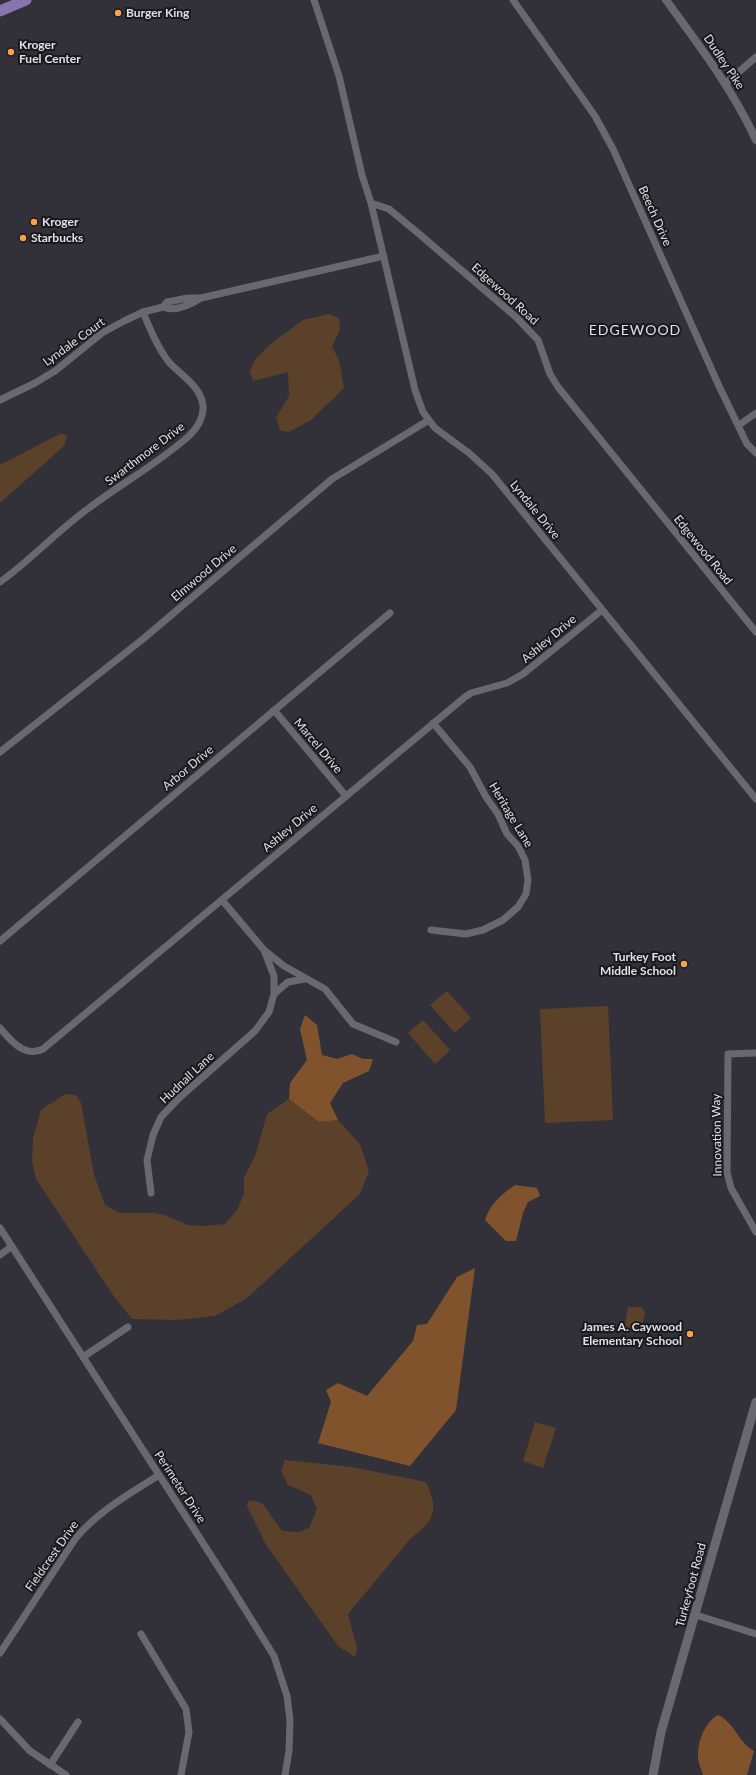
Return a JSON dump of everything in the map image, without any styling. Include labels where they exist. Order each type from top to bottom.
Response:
[{"type":"main road","points":[[0,11],[26,0]]},
{"type":"main road","name":"Turkeyfoot Road","points":[[653,1775],[661,1732],[696,1615],[756,1402]]},
{"type":"street","points":[[314,0],[339,76],[362,175],[371,203]]},
{"type":"street","name":"Beech Drive","points":[[513,0],[596,116],[613,149],[719,386],[747,444],[756,453]]},
{"type":"street","name":"Dudley Pike","points":[[666,0],[725,84],[737,103],[756,140]]},
{"type":"street","points":[[725,84],[756,57]]},
{"type":"street","name":"Lyndale Drive","points":[[371,203],[415,390],[422,408],[429,420],[446,437],[483,464],[756,799]]},
{"type":"street","name":"Edgewood Road","points":[[371,203],[389,209],[528,328],[538,340],[550,374],[558,387],[756,632]]},
{"type":"street","name":"Lyndale Court","points":[[0,400],[36,383],[102,333],[143,312],[163,307],[167,302],[188,298],[201,298],[384,256]]},
{"type":"street","name":"Swarthmore Drive","points":[[0,582],[67,524],[90,506],[133,479],[190,435],[199,425],[203,411],[200,395],[191,382],[169,361],[161,351],[143,312]]},
{"type":"street","points":[[739,425],[756,413]]},
{"type":"street","name":"Elmwood Drive","points":[[0,752],[143,638],[332,480],[429,420]]},
{"type":"street","name":"Ashley Drive","points":[[0,1028],[12,1042],[22,1049],[39,1051],[44,1049],[433,723],[471,693],[507,683],[523,674],[602,610]]},
{"type":"street","name":"Arbor Drive","points":[[0,941],[390,613]]},
{"type":"street","name":"Marcel Drive","points":[[274,710],[346,796]]},
{"type":"street","name":"Heritage Lane","points":[[431,930],[466,934],[483,930],[503,920],[518,907],[526,894],[528,880],[525,860],[518,846],[508,834],[470,767],[433,723]]},
{"type":"street","name":"Hudnall Lane","points":[[222,900],[264,950],[284,966],[329,992],[353,1024],[396,1042]]},
{"type":"street","name":"Hudnall Lane","points":[[151,1193],[147,1160],[153,1135],[161,1117],[179,1098],[255,1031],[269,1012],[274,994],[274,976],[264,950]]},
{"type":"street","points":[[274,994],[288,982],[305,978]]},
{"type":"street","name":"Innovation Way","points":[[756,1053],[728,1054],[727,1172],[731,1188],[756,1232]]},
{"type":"street","name":"Perimeter Drive","points":[[0,1228],[228,1582],[277,1663],[287,1696],[290,1720],[289,1750],[285,1775]]},
{"type":"street","points":[[0,1255],[12,1246]]},
{"type":"street","points":[[83,1357],[128,1328]]},
{"type":"street","name":"Fieldcrest Drive","points":[[0,1653],[75,1539],[86,1526],[101,1512],[159,1475]]},
{"type":"street","points":[[696,1615],[756,1634]]},
{"type":"street","points":[[141,1634],[186,1709],[189,1732],[181,1775]]},
{"type":"street","points":[[0,1719],[30,1750],[66,1775]]},
{"type":"street","points":[[50,1765],[78,1722]]},
{"type":"shaded area","points":[[329,314],[339,318],[340,329],[332,347],[339,360],[344,388],[311,420],[289,432],[280,430],[276,418],[289,396],[288,372],[253,381],[250,372],[254,361],[268,346],[303,320]]},
{"type":"shaded area","points":[[60,434],[67,435],[64,446],[0,503],[0,465]]},
{"type":"shaded area","points":[[447,991],[471,1018],[455,1033],[430,1005]]},
{"type":"shaded area","points":[[608,1006],[613,1120],[545,1123],[540,1009]]},
{"type":"shaded area","points":[[305,1015],[317,1025],[322,1055],[337,1059],[352,1054],[363,1059],[373,1059],[369,1071],[343,1083],[330,1103],[338,1120],[319,1122],[289,1099],[290,1083],[307,1060],[300,1029]]},
{"type":"shaded area","points":[[423,1020],[450,1050],[435,1064],[408,1033]]},
{"type":"shaded area","points":[[65,1094],[76,1095],[81,1103],[94,1175],[105,1205],[119,1213],[153,1213],[164,1215],[188,1225],[204,1226],[225,1224],[237,1210],[244,1194],[244,1178],[255,1156],[267,1114],[289,1099],[319,1122],[338,1120],[360,1144],[369,1171],[360,1194],[247,1298],[215,1316],[177,1320],[132,1319],[113,1295],[36,1179],[32,1162],[33,1139],[41,1110]]},
{"type":"shaded area","points":[[515,1185],[537,1188],[540,1196],[528,1202],[523,1213],[516,1241],[506,1241],[485,1220],[490,1209],[497,1200]]},
{"type":"shaded area","points":[[475,1268],[456,1410],[410,1466],[318,1443],[331,1402],[326,1390],[338,1383],[367,1396],[413,1341],[417,1325],[427,1324],[457,1277]]},
{"type":"shaded area","points":[[628,1307],[642,1307],[645,1313],[641,1332],[624,1330]]},
{"type":"shaded area","points":[[535,1422],[556,1428],[543,1468],[523,1461]]},
{"type":"shaded area","points":[[285,1460],[352,1467],[426,1482],[433,1500],[430,1520],[411,1538],[348,1614],[357,1648],[355,1657],[338,1646],[265,1543],[247,1506],[249,1500],[262,1503],[282,1531],[299,1532],[309,1528],[317,1509],[311,1495],[288,1485],[281,1471]]},
{"type":"shaded area","points":[[718,1715],[729,1723],[744,1743],[754,1751],[747,1775],[703,1775],[699,1763],[698,1750],[705,1729],[713,1718]]},
{"type":"place","name":"Burger King","points":[[118,13]]},
{"type":"place","name":"Kroger Fuel Center","points":[[11,52]]},
{"type":"place","name":"Kroger","points":[[34,222]]},
{"type":"place","name":"Starbucks","points":[[23,238]]},
{"type":"place","name":"Turkey Foot Middle School","points":[[684,964]]},
{"type":"place","name":"James A. Caywood Elementary School","points":[[690,1334]]},
{"type":"district","name":"EDGEWOOD","points":[[635,330]]}]
